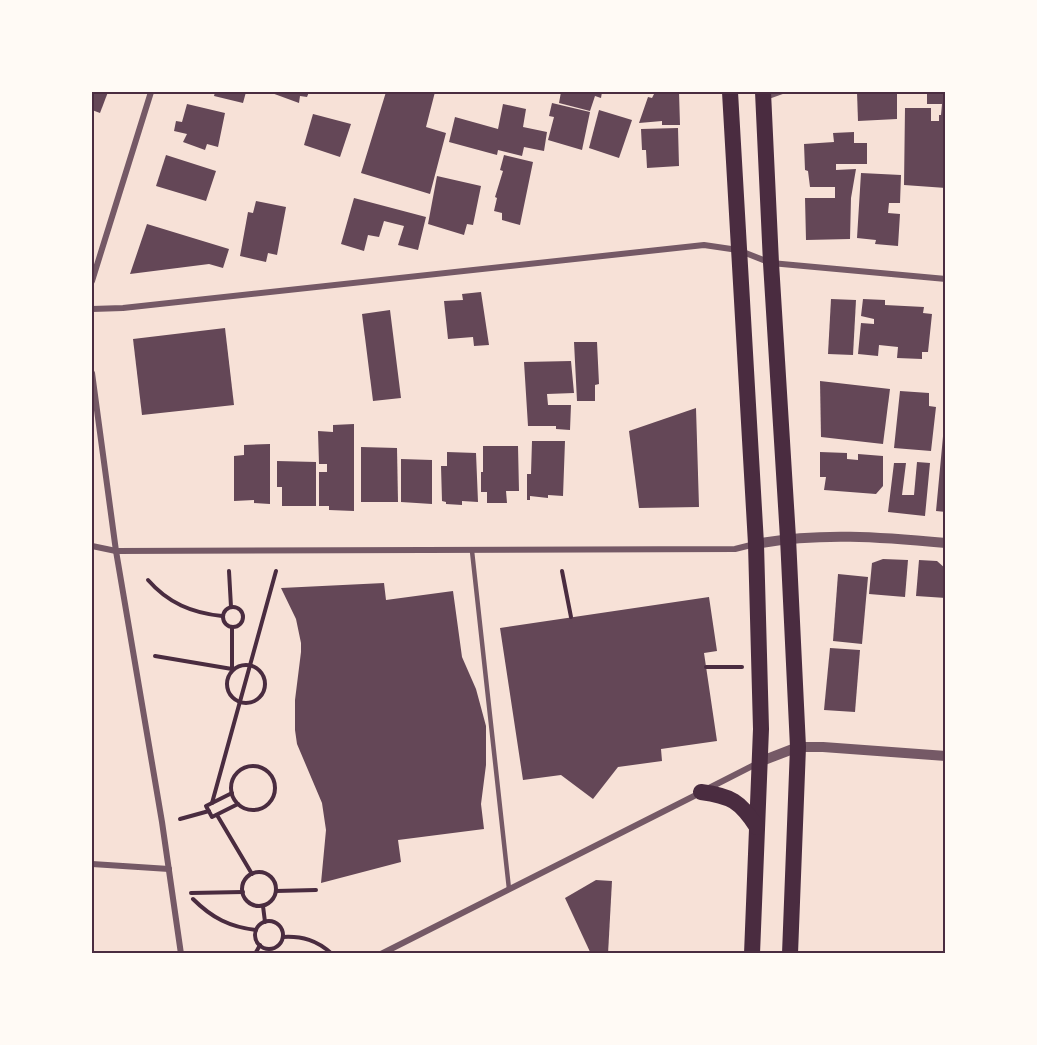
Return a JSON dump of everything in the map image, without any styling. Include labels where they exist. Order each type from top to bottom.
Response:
[{"type":"highway","points":[[730,92],[756,544],[761,729],[752,954]]},
{"type":"highway","points":[[763,95],[798,747],[790,954]]},
{"type":"highway","points":[[701,792],[720,795],[736,801],[746,810],[757,827]]},
{"type":"street","points":[[92,281],[151,92]]},
{"type":"street","points":[[92,309],[704,245],[738,250],[771,263],[945,279]]},
{"type":"street","points":[[92,374],[116,551],[181,954]]},
{"type":"street","points":[[92,546],[116,551],[472,551],[735,549],[788,538],[883,537],[945,543]]},
{"type":"street","points":[[381,954],[759,762],[798,747],[945,756]]},
{"type":"street","points":[[92,864],[169,869]]},
{"type":"lane","points":[[763,95],[782,92]]},
{"type":"lane","points":[[472,551],[509,889]]},
{"type":"path","points":[[212,803],[276,571]]},
{"type":"path","points":[[562,571],[571,617]]},
{"type":"path","points":[[229,572],[231,607]]},
{"type":"path","points":[[148,579],[167,598],[184,608],[203,614],[222,616]]},
{"type":"path","points":[[231,607],[238,608],[243,616],[241,622],[232,627],[224,622],[222,616],[226,609],[231,607]]},
{"type":"path","points":[[155,656],[232,669],[250,664],[264,675],[266,686],[257,700],[240,702],[234,699],[227,687],[232,669],[232,627]]},
{"type":"path","points":[[706,667],[742,667]]},
{"type":"path","points":[[257,766],[270,773],[275,786],[274,794],[266,806],[252,809],[239,804],[232,793],[233,778],[243,768],[257,766]]},
{"type":"path","points":[[232,793],[206,806],[212,818],[239,804]]},
{"type":"path","points":[[180,819],[209,811]]},
{"type":"path","points":[[217,815],[252,874]]},
{"type":"path","points":[[252,874],[266,874],[274,880],[276,891],[272,900],[262,906],[247,901],[243,892],[245,881],[252,874]]},
{"type":"path","points":[[276,891],[316,890]]},
{"type":"path","points":[[191,893],[243,892]]},
{"type":"path","points":[[193,899],[221,922],[238,928],[256,930],[265,922]]},
{"type":"path","points":[[262,906],[265,922]]},
{"type":"path","points":[[256,930],[256,939],[260,945],[272,951],[279,945],[283,937],[281,928],[278,924],[265,922]]},
{"type":"path","points":[[283,937],[298,936],[312,940],[332,954]]},
{"type":"path","points":[[255,954],[260,945]]},
{"type":"building","points":[[92,92],[108,92],[100,113],[92,110]]},
{"type":"building","points":[[215,92],[246,92],[243,103],[214,96]]},
{"type":"building","points":[[269,92],[309,92],[307,97],[300,96],[299,103]]},
{"type":"building","points":[[386,92],[435,92],[426,127],[446,133],[430,194],[361,173]]},
{"type":"building","points":[[561,92],[602,92],[601,98],[595,96],[590,111],[559,103]]},
{"type":"building","points":[[655,92],[679,92],[680,125],[662,125],[662,121],[639,123],[648,97],[652,98]]},
{"type":"building","points":[[857,92],[897,92],[897,119],[858,121]]},
{"type":"building","points":[[927,92],[946,92],[946,188],[904,185],[905,108],[931,108],[931,121],[939,121],[939,115],[941,115],[942,104],[927,104]]},
{"type":"building","points":[[552,103],[590,112],[582,150],[548,140],[554,117],[549,116]]},
{"type":"building","points":[[187,104],[225,113],[218,147],[207,144],[205,150],[183,142],[187,134],[174,131],[176,121],[182,122]]},
{"type":"building","points":[[503,104],[526,109],[523,127],[547,132],[544,151],[524,147],[522,156],[498,150],[497,155],[449,142],[455,117],[498,129]]},
{"type":"building","points":[[599,110],[632,120],[619,158],[589,148]]},
{"type":"building","points":[[313,114],[351,124],[340,157],[304,145]]},
{"type":"building","points":[[678,128],[679,166],[647,168],[646,150],[642,150],[641,129]]},
{"type":"building","points":[[854,132],[854,143],[867,143],[867,164],[836,164],[836,170],[856,169],[851,198],[850,239],[806,240],[805,198],[835,198],[835,187],[810,187],[808,171],[805,170],[804,144],[834,142],[833,133]]},
{"type":"building","points":[[166,155],[216,171],[206,201],[156,186]]},
{"type":"building","points":[[504,155],[533,162],[520,225],[502,220],[502,213],[494,211],[497,198],[495,197],[503,171],[500,170]]},
{"type":"building","points":[[861,173],[901,175],[900,203],[889,203],[888,213],[900,214],[898,246],[875,244],[876,240],[857,238]]},
{"type":"building","points":[[437,176],[481,186],[473,225],[467,224],[464,235],[428,224]]},
{"type":"building","points":[[354,198],[426,217],[418,250],[398,245],[404,226],[384,221],[379,237],[368,235],[364,251],[341,244]]},
{"type":"building","points":[[256,201],[286,207],[277,255],[268,253],[266,262],[240,256],[248,212],[253,213]]},
{"type":"building","points":[[147,224],[229,249],[223,268],[209,264],[130,274]]},
{"type":"building","points":[[481,292],[489,345],[474,346],[473,337],[448,339],[444,301],[463,300],[462,294]]},
{"type":"building","points":[[831,299],[856,300],[853,355],[828,354]]},
{"type":"building","points":[[863,299],[885,300],[885,305],[924,307],[923,313],[932,314],[928,352],[922,352],[922,359],[897,358],[898,347],[879,345],[878,356],[858,354],[861,323],[874,324],[874,319],[861,316]]},
{"type":"building","points":[[390,310],[401,398],[373,401],[362,314]]},
{"type":"building","points":[[225,328],[234,405],[142,415],[133,339]]},
{"type":"building","points":[[574,342],[597,342],[599,384],[595,385],[595,401],[577,401]]},
{"type":"building","points":[[571,361],[574,393],[547,394],[548,405],[571,405],[570,430],[556,429],[556,426],[528,426],[524,362]]},
{"type":"building","points":[[820,381],[890,389],[883,444],[821,437]]},
{"type":"building","points":[[900,391],[929,393],[929,406],[936,407],[931,451],[894,448]]},
{"type":"building","points":[[696,408],[699,507],[639,508],[629,431]]},
{"type":"building","points":[[354,424],[354,511],[329,510],[329,506],[319,506],[319,472],[327,472],[327,464],[319,464],[318,431],[333,432],[333,425]]},
{"type":"building","points":[[944,426],[946,427],[946,512],[936,511]]},
{"type":"building","points":[[532,441],[565,441],[563,496],[548,495],[548,498],[530,496],[530,500],[527,500],[527,474],[531,474]]},
{"type":"building","points":[[270,444],[270,504],[254,503],[254,500],[234,501],[234,456],[244,455],[244,445]]},
{"type":"building","points":[[483,446],[518,446],[519,491],[506,491],[507,503],[487,503],[487,492],[481,492]]},
{"type":"building","points":[[361,447],[397,448],[398,502],[361,502]]},
{"type":"building","points":[[447,452],[476,453],[478,502],[462,501],[462,505],[446,504],[442,501],[441,466],[447,466]]},
{"type":"building","points":[[820,452],[847,453],[847,459],[858,460],[858,454],[883,456],[883,486],[876,494],[824,490],[826,477],[820,477]]},
{"type":"building","points":[[401,459],[432,460],[432,504],[401,502]]},
{"type":"building","points":[[277,461],[316,462],[316,506],[282,506],[282,487],[277,487]]},
{"type":"building","points":[[917,462],[930,463],[925,516],[888,512],[894,463],[906,463],[902,495],[914,495]]},
{"type":"building","points":[[883,559],[908,560],[905,597],[869,594],[872,563]]},
{"type":"building","points":[[919,560],[937,561],[946,569],[946,598],[916,596]]},
{"type":"building","points":[[838,574],[868,577],[862,644],[833,641]]},
{"type":"building","points":[[384,583],[386,600],[453,591],[462,657],[476,689],[486,726],[486,765],[481,804],[484,829],[398,840],[401,862],[321,883],[326,830],[322,803],[297,744],[295,730],[295,700],[301,643],[296,619],[281,588]]},
{"type":"building","points":[[709,597],[717,651],[704,653],[717,741],[661,749],[662,761],[618,767],[593,799],[561,775],[523,780],[500,628]]},
{"type":"building","points":[[830,648],[860,650],[855,712],[824,710]]},
{"type":"building","points":[[596,880],[612,881],[608,954],[591,954],[565,898]]}]
